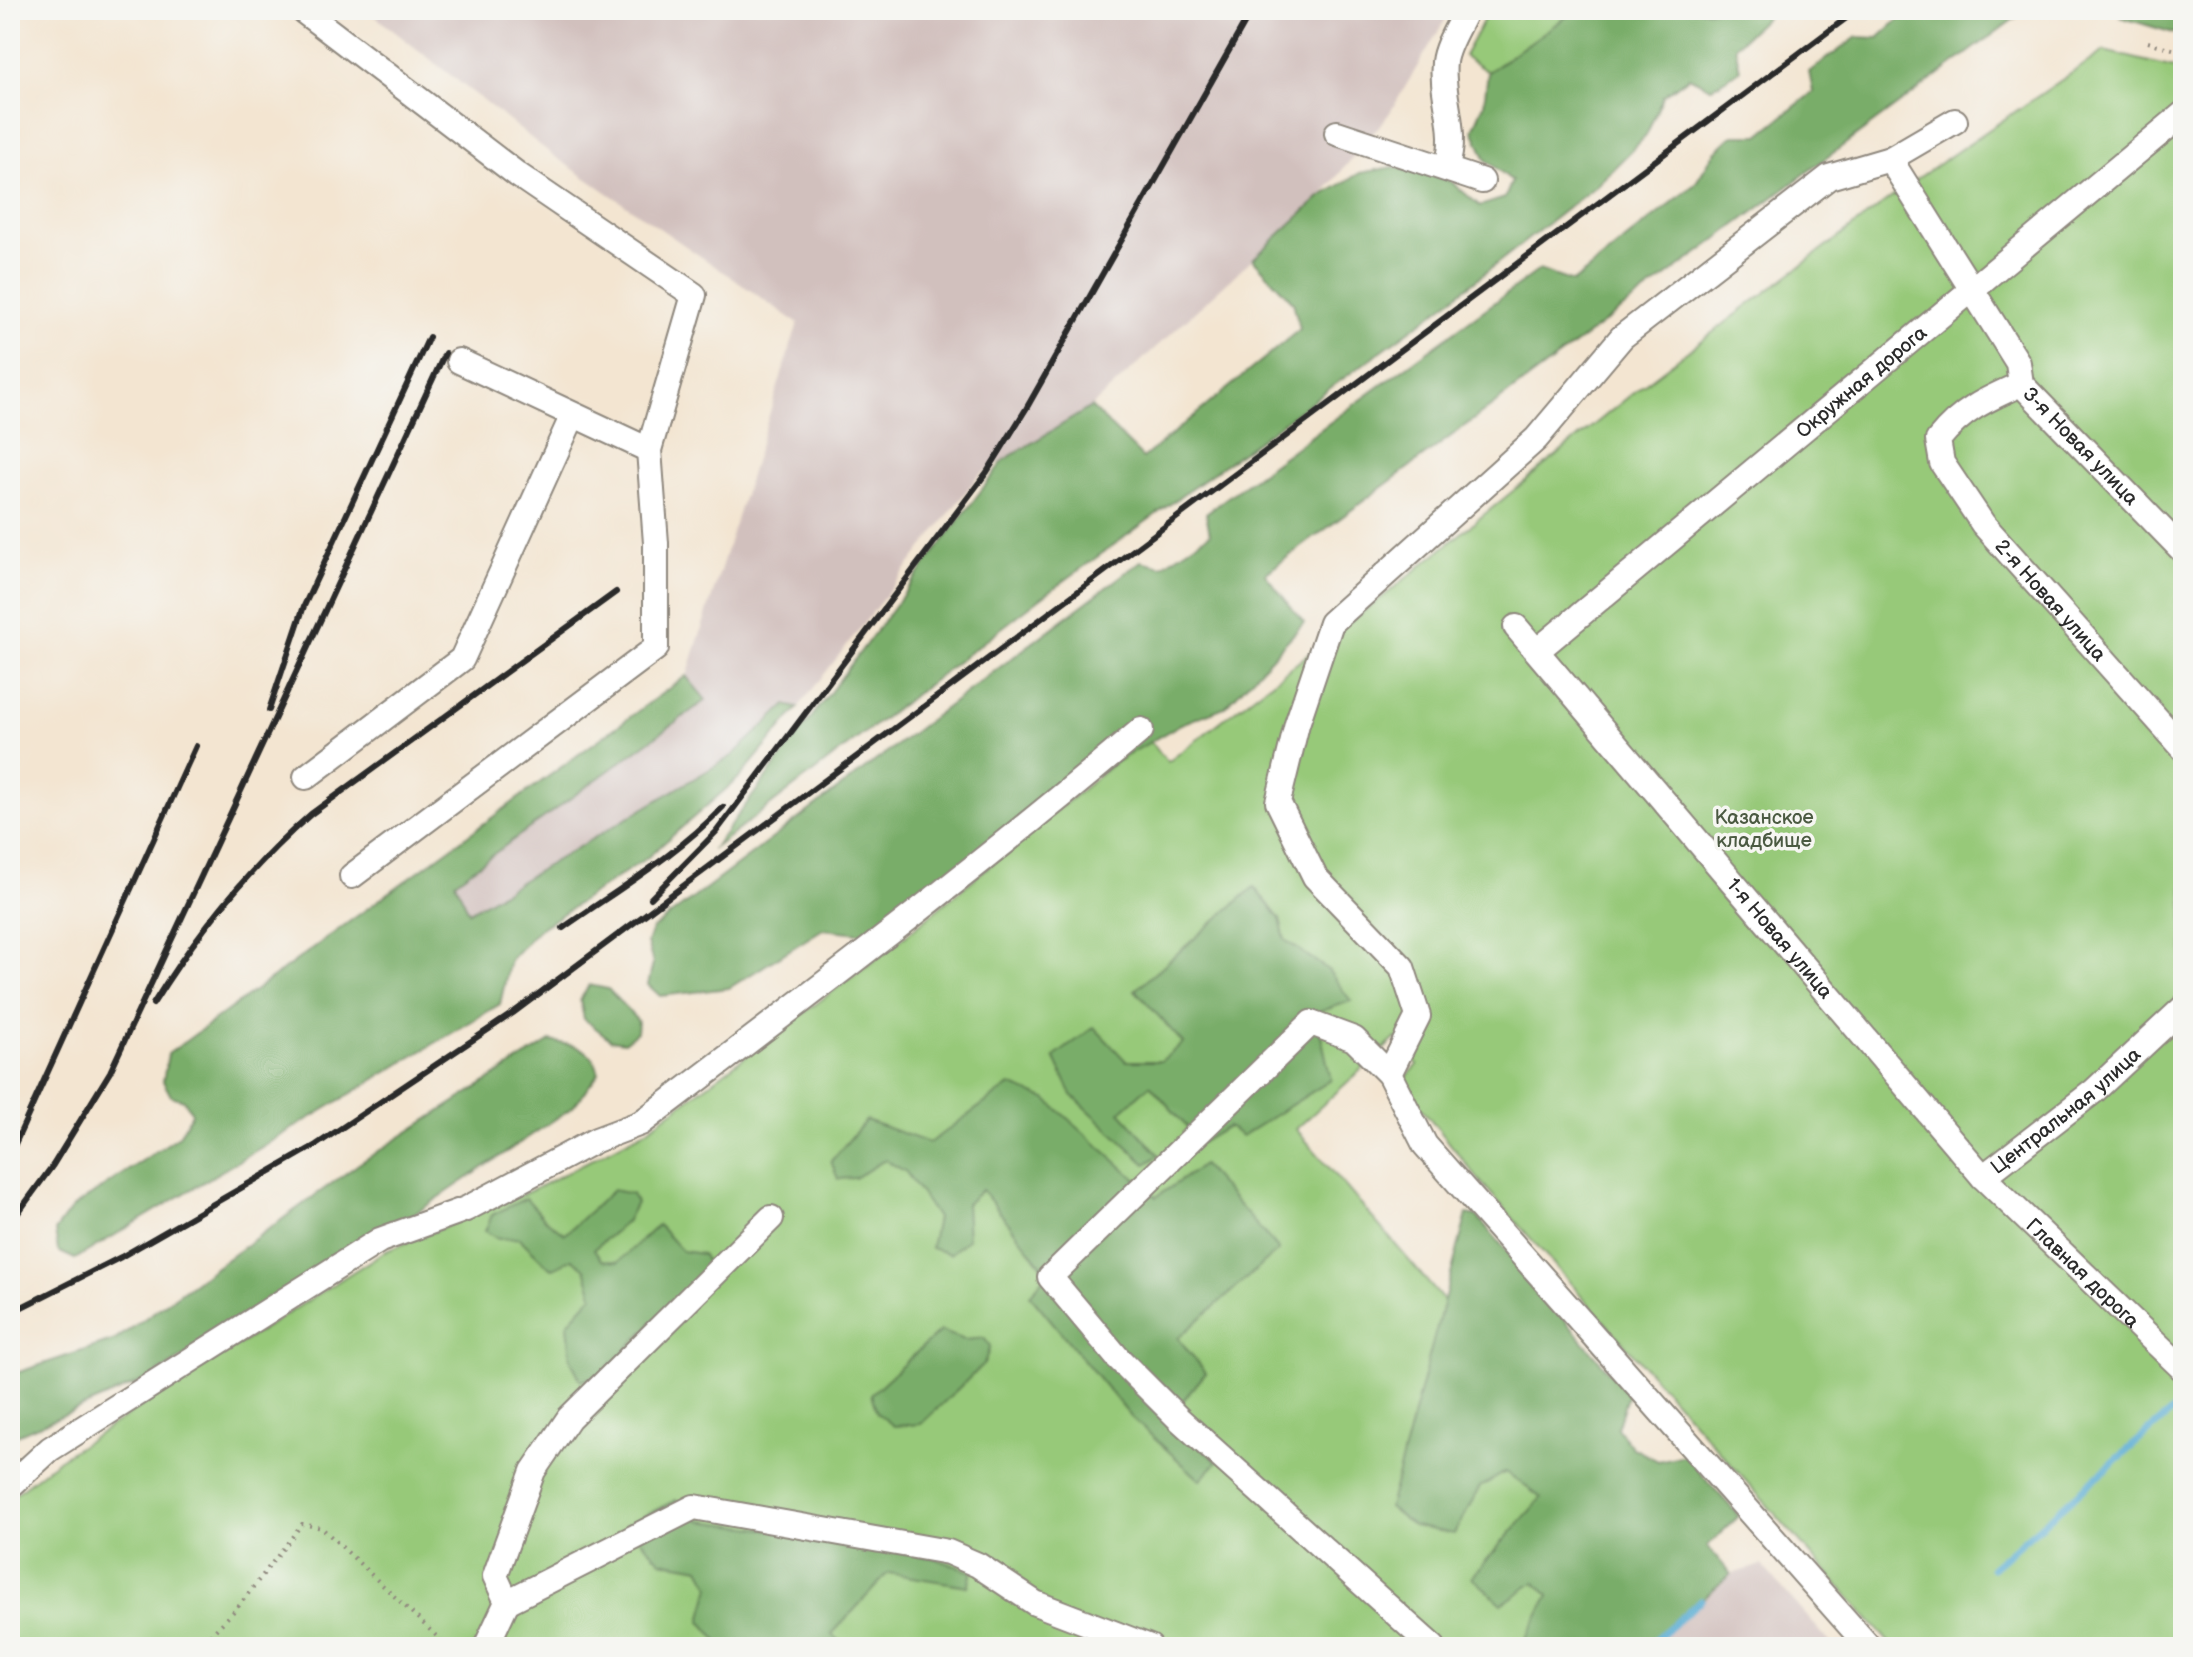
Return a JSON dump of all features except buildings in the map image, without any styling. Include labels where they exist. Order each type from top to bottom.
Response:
[{"type":"lane","points":[[302,10],[518,175],[694,295],[649,450],[656,543],[656,648],[352,876]]},
{"type":"lane","points":[[1446,168],[1450,158],[1452,127],[1443,83],[1444,58],[1466,10]]},
{"type":"lane","name":"Окружная дорога","points":[[1538,650],[2183,114]]},
{"type":"lane","points":[[1389,1074],[1418,1016],[1402,967],[1315,877],[1278,802],[1297,724],[1331,623],[1536,439],[1622,337],[1829,177],[1890,159],[1955,121]]},
{"type":"lane","points":[[1337,133],[1482,181]]},
{"type":"lane","name":"3-я Новая улица","points":[[1890,159],[2018,363],[2021,384],[2183,551]]},
{"type":"lane","points":[[459,361],[649,450]]},
{"type":"lane","name":"2-я Новая улица","points":[[2021,384],[1972,408],[1954,421],[1938,440],[1942,463],[1983,524],[2183,748]]},
{"type":"lane","points":[[306,777],[462,659],[573,415]]},
{"type":"lane","name":"1-я Новая улица","points":[[1516,627],[1983,1177]]},
{"type":"lane","points":[[10,1486],[50,1449],[380,1240],[466,1209],[596,1140],[641,1123],[892,934],[1039,817],[1141,730]]},
{"type":"lane","name":"Центральная улица","points":[[1983,1177],[2094,1091],[2183,1008]]},
{"type":"lane","points":[[1433,1647],[1180,1420],[1117,1357],[1050,1277],[1311,1023],[1354,1039],[1389,1074],[1425,1145],[1869,1647]]},
{"type":"lane","name":"Главная дорога","points":[[1983,1177],[2183,1369]]},
{"type":"lane","points":[[507,1602],[495,1576],[533,1471],[569,1418],[771,1218]]},
{"type":"lane","points":[[486,1647],[493,1626],[507,1602],[694,1507],[948,1552],[978,1565],[1035,1603],[1150,1647]]},
{"type":"path","points":[[2148,42],[2183,52]]},
{"type":"path","points":[[199,1647],[238,1607],[302,1524],[322,1528],[448,1647]]},
{"type":"shaded area","points":[[367,10],[1451,10],[1389,114],[1320,197],[1091,407],[979,475],[798,708],[786,705],[732,756],[469,912],[454,882],[706,700],[687,676],[798,323],[554,156]]},
{"type":"shaded area","points":[[1762,1565],[1834,1647],[1647,1647],[1731,1574]]},
{"type":"green space","points":[[1489,10],[1576,10],[1488,72],[1464,56]]},
{"type":"green space","points":[[1576,10],[1820,10],[1773,11],[1735,46],[1740,70],[1711,88],[1689,77],[1663,96],[1646,136],[1597,185],[1435,312],[1042,597],[712,850],[1004,460],[1091,407],[1143,458],[1300,329],[1293,302],[1253,259],[1320,197],[1360,173],[1393,167],[1448,179],[1480,206],[1505,198],[1512,181],[1486,160],[1473,130],[1484,104],[1488,72]]},
{"type":"green space","points":[[1909,10],[2026,10],[1265,574],[1304,623],[1225,707],[1181,724],[1087,779],[900,926],[867,934],[823,929],[729,988],[660,996],[648,985],[653,963],[647,943],[652,929],[1141,561],[1162,566],[1210,534],[1206,513],[1539,270],[1573,282],[1695,184],[1715,152],[1733,135],[1759,135],[1813,92],[1809,72],[1857,37],[1878,38]]},
{"type":"green space","points":[[2123,10],[2183,10],[2183,36],[2120,17]]},
{"type":"green space","name":"Казанское кладбище","points":[[2104,51],[2183,70],[2183,1647],[1893,1647],[1479,1180],[1401,1082],[1418,1065],[1396,1038],[1296,1129],[1701,1600],[1647,1647],[10,1647],[10,1498],[58,1460],[384,1252],[535,1189],[644,1132],[883,954],[1146,737],[1168,762],[1389,592],[1643,385],[1908,185]]},
{"type":"green space","points":[[686,676],[706,700],[455,882],[469,912],[732,756],[786,705],[798,708],[741,776],[648,857],[538,930],[510,960],[500,1004],[75,1259],[58,1251],[55,1231],[72,1208],[179,1136],[192,1113],[184,1100],[171,1096],[163,1081],[168,1054]]},
{"type":"green space","points":[[1254,887],[1280,919],[1285,940],[1328,970],[1351,1001],[1316,1013],[1331,1080],[1242,1136],[1228,1127],[1201,1143],[1150,1085],[1120,1112],[1159,1155],[1146,1164],[1072,1095],[1054,1057],[1094,1027],[1126,1061],[1161,1061],[1183,1043],[1135,990]]},
{"type":"green space","points":[[589,985],[608,989],[638,1021],[637,1032],[624,1042],[611,1040],[584,1019],[580,1000]]},
{"type":"green space","points":[[550,1041],[581,1048],[596,1064],[599,1073],[573,1107],[422,1209],[148,1379],[10,1438],[10,1375],[115,1340],[360,1163]]},
{"type":"green space","points":[[1010,1085],[1046,1099],[1156,1197],[1203,1165],[1279,1250],[1178,1338],[1206,1373],[1169,1417],[1217,1462],[1200,1480],[1131,1417],[1030,1295],[1048,1273],[982,1190],[966,1204],[968,1239],[950,1254],[931,1248],[937,1218],[906,1172],[885,1160],[855,1178],[838,1179],[831,1161],[866,1120],[929,1143]]},
{"type":"green space","points":[[613,1190],[632,1194],[636,1203],[626,1222],[594,1249],[602,1260],[618,1262],[658,1225],[682,1251],[702,1254],[709,1265],[602,1374],[581,1381],[571,1360],[568,1323],[593,1295],[585,1269],[572,1259],[551,1269],[519,1238],[498,1239],[485,1231],[492,1215],[526,1198],[545,1219],[565,1234]]},
{"type":"green space","points":[[1467,1214],[1477,1216],[1628,1394],[1617,1428],[1633,1448],[1658,1461],[1684,1455],[1739,1516],[1707,1546],[1731,1574],[1647,1647],[1521,1647],[1549,1595],[1535,1582],[1502,1604],[1472,1577],[1541,1498],[1506,1472],[1480,1487],[1454,1534],[1413,1526],[1389,1507]]},
{"type":"green space","points":[[940,1331],[965,1340],[984,1338],[990,1346],[984,1364],[921,1424],[894,1426],[877,1413],[871,1394]]},
{"type":"green space","points":[[676,1500],[700,1521],[795,1533],[934,1558],[972,1572],[968,1586],[888,1573],[832,1634],[847,1647],[723,1647],[701,1621],[710,1586],[700,1568],[661,1561],[626,1525]]},
{"type":"waterway","points":[[1992,1568],[2183,1402]]},
{"type":"waterway","points":[[1647,1647],[1701,1600]]},
{"type":"railway","points":[[651,898],[716,832],[987,472],[1026,409],[1252,10]]},
{"type":"railway","points":[[10,1313],[121,1257],[316,1145],[513,1013],[1857,10]]},
{"type":"railway","points":[[269,710],[304,606],[429,337]]},
{"type":"railway","points":[[10,1224],[53,1165],[110,1072],[445,353]]},
{"type":"railway","points":[[153,1004],[187,952],[225,903],[266,857],[311,814],[616,592]]},
{"type":"railway","points":[[10,1155],[196,746]]},
{"type":"railway","points":[[563,928],[666,856],[723,807]]}]
